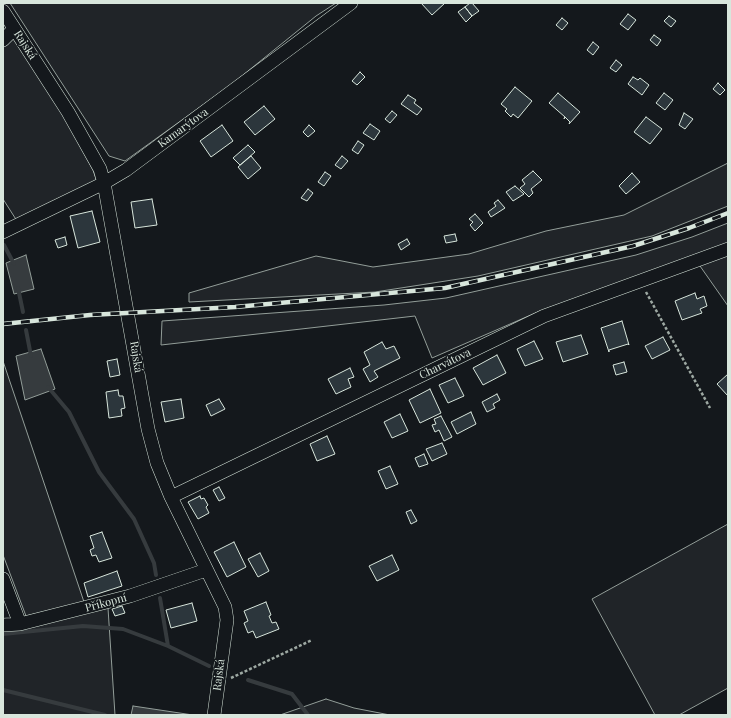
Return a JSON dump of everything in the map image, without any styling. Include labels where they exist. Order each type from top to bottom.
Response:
[{"type":"street","name":"Kamarýtova","points":[[3,232],[104,183],[126,170],[351,3]]},
{"type":"street","name":"Rajská","points":[[3,11],[68,112],[100,169],[104,183],[148,429],[157,463],[170,497],[225,607],[227,620],[214,715]]},
{"type":"street","points":[[3,40],[14,29]]},
{"type":"street","name":"Charvátova","points":[[170,497],[544,316],[728,249]]},
{"type":"street","name":"Příkopní","points":[[3,624],[20,624],[130,596],[206,570]]},
{"type":"street","points":[[3,579],[20,624]]},
{"type":"path","points":[[640,281],[710,408]]},
{"type":"path","points":[[218,685],[312,640]]},
{"type":"shaded area","points":[[10,3],[336,3],[316,16],[232,84],[125,161],[109,156]]},
{"type":"shaded area","points":[[13,38],[61,111],[93,170],[97,182],[17,221],[3,199],[3,47]]},
{"type":"shaded area","points":[[728,163],[728,206],[652,236],[478,276],[375,292],[189,302],[189,293],[316,256],[373,267],[469,254],[546,231],[624,215]]},
{"type":"shaded area","points":[[728,223],[728,306],[693,256],[540,311],[432,358],[415,316],[161,345],[162,321],[384,305],[446,298],[636,255],[692,237]]},
{"type":"shaded area","points":[[26,255],[34,289],[14,294],[6,263]]},
{"type":"shaded area","points":[[41,349],[55,389],[25,400],[16,356]]},
{"type":"shaded area","points":[[3,361],[84,602],[26,616],[3,555]]},
{"type":"shaded area","points":[[728,524],[728,688],[679,715],[655,715],[592,599]]},
{"type":"shaded area","points":[[108,608],[115,715],[3,715],[3,630]]},
{"type":"shaded area","points":[[326,699],[354,708],[390,715],[280,715]]},
{"type":"shaded area","points":[[133,706],[193,715],[131,715]]},
{"type":"building","points":[[421,3],[445,3],[432,15]]},
{"type":"building","points":[[472,3],[479,11],[472,16],[465,7]]},
{"type":"building","points":[[465,7],[472,16],[466,22],[458,12]]},
{"type":"building","points":[[628,14],[636,20],[628,30],[620,24]]},
{"type":"building","points":[[669,16],[676,21],[671,27],[664,21]]},
{"type":"building","points":[[562,18],[568,23],[562,30],[556,25]]},
{"type":"building","points":[[654,35],[661,40],[657,46],[650,40]]},
{"type":"building","points":[[593,42],[599,47],[593,55],[587,50]]},
{"type":"building","points":[[616,60],[622,65],[616,72],[610,68]]},
{"type":"building","points":[[360,72],[365,77],[357,85],[352,81]]},
{"type":"building","points":[[633,77],[638,80],[640,78],[649,85],[642,95],[628,84]]},
{"type":"building","points":[[718,83],[725,90],[720,95],[713,89]]},
{"type":"building","points":[[515,87],[532,101],[518,118],[513,114],[511,117],[505,111],[507,109],[501,104]]},
{"type":"building","points":[[558,93],[580,112],[569,124],[570,122],[549,103]]},
{"type":"building","points":[[664,93],[673,100],[665,110],[656,103]]},
{"type":"building","points":[[408,95],[416,100],[414,103],[422,109],[417,115],[401,104]]},
{"type":"building","points":[[264,106],[275,119],[255,135],[244,122]]},
{"type":"building","points":[[392,111],[397,115],[390,123],[385,119]]},
{"type":"building","points":[[684,113],[693,119],[685,129],[679,125]]},
{"type":"building","points":[[646,117],[662,129],[650,144],[634,132]]},
{"type":"building","points":[[370,124],[380,131],[374,140],[363,133]]},
{"type":"building","points":[[222,125],[233,141],[211,157],[200,141]]},
{"type":"building","points":[[309,125],[315,131],[308,137],[303,132]]},
{"type":"building","points":[[358,141],[364,145],[358,154],[352,150]]},
{"type":"building","points":[[248,145],[255,152],[240,165],[233,158]]},
{"type":"building","points":[[251,156],[261,168],[248,179],[238,167]]},
{"type":"building","points":[[342,156],[348,161],[341,169],[335,165]]},
{"type":"building","points":[[533,171],[542,180],[531,189],[533,193],[529,197],[520,188],[525,184],[522,180]]},
{"type":"building","points":[[325,172],[331,176],[324,186],[318,182]]},
{"type":"building","points":[[632,173],[640,182],[626,194],[619,186]]},
{"type":"building","points":[[515,186],[524,194],[513,201],[506,192]]},
{"type":"building","points":[[308,189],[313,193],[307,201],[301,198]]},
{"type":"building","points":[[152,199],[157,225],[135,228],[131,202]]},
{"type":"building","points":[[498,200],[505,208],[491,217],[488,212],[496,206],[494,203]]},
{"type":"building","points":[[92,211],[100,242],[78,248],[70,216]]},
{"type":"building","points":[[475,214],[483,223],[475,231],[470,225],[473,222],[469,219]]},
{"type":"building","points":[[455,234],[457,241],[446,243],[444,236]]},
{"type":"building","points":[[65,237],[67,245],[58,248],[55,240]]},
{"type":"building","points":[[407,239],[410,244],[401,250],[398,244]]},
{"type":"building","points":[[695,293],[697,299],[704,296],[707,306],[700,309],[702,313],[682,320],[675,301]]},
{"type":"building","points":[[622,321],[629,345],[628,344],[609,350],[609,352],[601,328]]},
{"type":"building","points":[[581,335],[588,354],[563,362],[556,342]]},
{"type":"building","points":[[663,337],[670,350],[652,359],[645,346]]},
{"type":"building","points":[[534,341],[543,359],[525,366],[517,349]]},
{"type":"building","points":[[382,342],[386,349],[394,346],[400,358],[374,371],[378,377],[370,382],[363,369],[370,365],[364,352]]},
{"type":"building","points":[[497,355],[506,373],[483,385],[473,368]]},
{"type":"building","points":[[117,359],[120,375],[110,377],[107,361]]},
{"type":"building","points":[[624,362],[627,372],[616,375],[613,365]]},
{"type":"building","points":[[350,368],[354,377],[348,379],[351,387],[336,394],[328,379]]},
{"type":"building","points":[[728,374],[728,396],[717,384]]},
{"type":"building","points":[[455,378],[464,396],[448,403],[439,385]]},
{"type":"building","points":[[430,389],[441,413],[420,423],[409,400]]},
{"type":"building","points":[[118,390],[119,396],[123,396],[125,408],[121,409],[122,416],[109,418],[106,392]]},
{"type":"building","points":[[497,394],[500,400],[493,404],[495,408],[487,412],[482,402]]},
{"type":"building","points":[[181,399],[184,418],[165,422],[161,402]]},
{"type":"building","points":[[219,399],[225,409],[211,416],[206,405]]},
{"type":"building","points":[[471,412],[476,424],[457,434],[451,422]]},
{"type":"building","points":[[400,414],[408,431],[392,438],[384,422]]},
{"type":"building","points":[[441,416],[452,437],[444,441],[439,430],[435,432],[432,425],[436,424],[434,419]]},
{"type":"building","points":[[327,436],[335,454],[317,461],[310,444]]},
{"type":"building","points":[[442,443],[447,454],[432,461],[426,449]]},
{"type":"building","points":[[424,454],[428,464],[419,467],[415,458]]},
{"type":"building","points":[[390,466],[398,484],[386,489],[378,471]]},
{"type":"building","points":[[219,487],[225,498],[219,501],[213,490]]},
{"type":"building","points":[[200,496],[201,499],[204,498],[208,505],[206,507],[209,513],[198,519],[188,502]]},
{"type":"building","points":[[411,510],[417,521],[411,524],[406,512]]},
{"type":"building","points":[[102,532],[112,558],[99,562],[96,555],[92,556],[90,550],[94,548],[90,536]]},
{"type":"building","points":[[234,542],[246,567],[227,577],[214,552]]},
{"type":"building","points":[[260,553],[269,571],[258,577],[248,559]]},
{"type":"building","points":[[392,555],[399,570],[377,581],[369,566]]},
{"type":"building","points":[[117,571],[122,586],[88,597],[84,583]]},
{"type":"building","points":[[266,602],[271,615],[269,616],[272,623],[276,622],[279,629],[256,638],[253,631],[248,633],[244,623],[248,621],[244,611]]},
{"type":"building","points":[[192,603],[197,621],[171,628],[166,610]]},
{"type":"building","points":[[122,606],[125,613],[115,616],[112,609]]},
{"type":"waterway","points":[[4,245],[14,264]]},
{"type":"waterway","points":[[18,288],[23,312]]},
{"type":"waterway","points":[[26,330],[31,356]]},
{"type":"waterway","points":[[48,387],[69,412],[99,472],[134,519],[154,563],[156,575]]},
{"type":"waterway","points":[[160,598],[168,646]]},
{"type":"waterway","points":[[3,634],[83,626],[123,629],[168,646],[209,666]]},
{"type":"waterway","points":[[248,680],[292,694],[308,715]]},
{"type":"waterway","points":[[3,690],[105,715]]},
{"type":"railway","points":[[3,324],[90,315],[235,307],[445,288],[633,246],[689,228],[728,213]]}]
